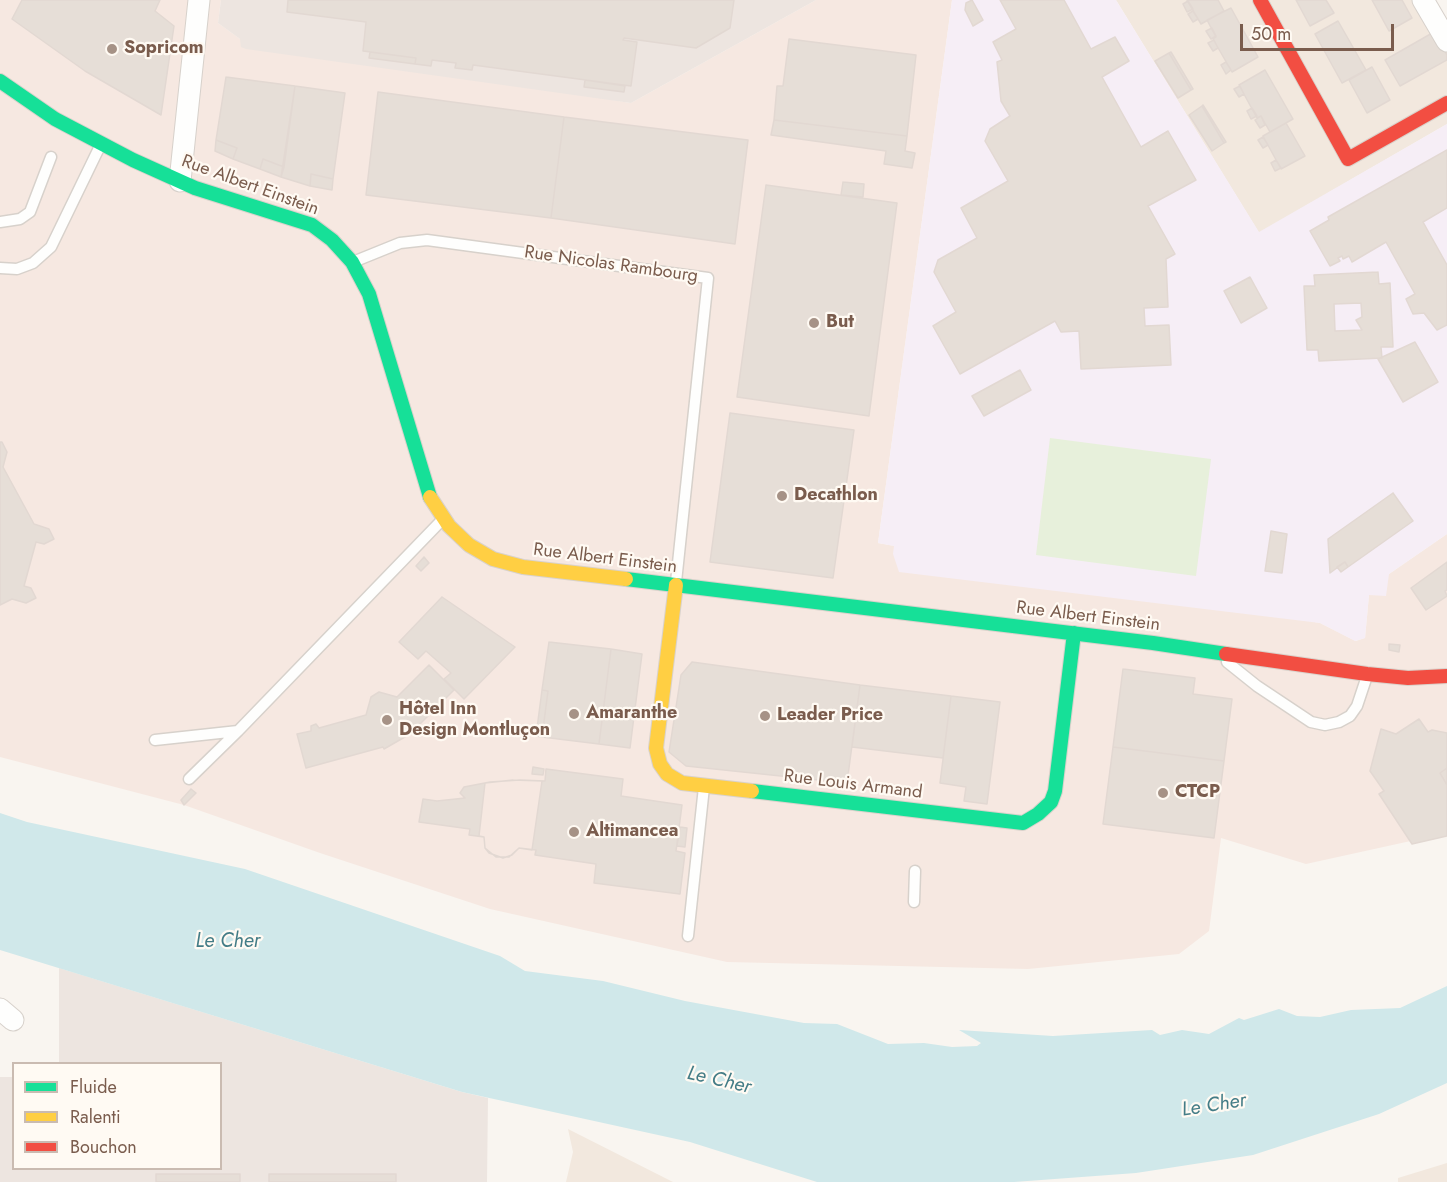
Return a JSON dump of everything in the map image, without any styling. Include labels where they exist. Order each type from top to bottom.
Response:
[{"type":"street","points":[[180,181],[200,0]]},
{"type":"street","points":[[1260,0],[1348,159],[1447,103]]},
{"type":"street","points":[[1423,0],[1447,41]]},
{"type":"street","name":"Rue Albert Einstein","points":[[0,81],[55,119],[180,181],[223,198],[312,225],[332,240],[352,262],[369,294],[431,499],[449,526],[469,545],[493,559],[523,567],[1074,633],[1367,674],[1408,678],[1447,676]]},
{"type":"street","name":"Rue Louis Armand","points":[[676,585],[656,748],[660,764],[668,774],[682,783],[705,786],[1023,823],[1038,814],[1051,802],[1055,791],[1074,633]]},
{"type":"lane","points":[[0,268],[17,269],[33,263],[51,247],[101,143]]},
{"type":"lane","points":[[0,222],[20,219],[30,212],[51,157]]},
{"type":"lane","name":"Rue Nicolas Rambourg","points":[[352,262],[400,243],[427,240],[708,278],[676,585]]},
{"type":"lane","points":[[189,778],[238,731],[444,517]]},
{"type":"lane","points":[[1215,652],[1257,686],[1311,722],[1324,725],[1339,722],[1350,716],[1357,706],[1367,674]]},
{"type":"lane","points":[[155,740],[238,731]]},
{"type":"lane","points":[[688,936],[705,786]]},
{"type":"lane","points":[[914,902],[915,871]]},
{"type":"shaded area","points":[[0,0],[221,0],[218,23],[240,39],[631,103],[816,0],[952,0],[878,543],[1320,623],[1356,641],[1365,638],[1369,595],[1389,574],[1447,534],[1447,833],[1306,864],[1221,838],[1209,931],[1179,954],[1028,969],[727,962],[490,909],[184,805],[0,757]]},
{"type":"shaded area","points":[[221,0],[816,0],[631,103],[246,49],[241,47],[240,39],[218,23]]},
{"type":"shaded area","points":[[952,0],[1116,0],[1259,232],[1447,124],[1447,534],[1389,574],[1386,596],[1369,595],[1365,638],[1355,641],[1320,623],[899,572],[893,554],[894,546],[878,543]]},
{"type":"shaded area","points":[[1116,0],[1429,0],[1447,31],[1447,124],[1259,233]]},
{"type":"shaded area","points":[[59,968],[488,1098],[487,1182],[0,1182],[0,1077],[12,1077],[12,1170],[222,1170],[222,1062],[59,1062]]},
{"type":"shaded area","points":[[568,1129],[673,1182],[566,1182],[573,1152]]},
{"type":"shaded area","points":[[1447,1163],[1447,1182],[1398,1182],[1398,1178]]},
{"type":"green space","points":[[1050,438],[1211,459],[1196,576],[1036,555]]},
{"type":"water","name":"Le Cher","points":[[0,813],[27,822],[245,869],[500,956],[525,971],[603,981],[685,1001],[804,1023],[837,1024],[888,1044],[924,1043],[952,1047],[977,1046],[981,1043],[959,1030],[1053,1036],[1152,1030],[1160,1035],[1182,1030],[1209,1034],[1239,1018],[1244,1020],[1279,1009],[1297,1016],[1320,1017],[1351,1010],[1400,1008],[1447,986],[1447,1083],[1379,1114],[1253,1155],[1136,1173],[1014,1182],[817,1182],[690,1142],[462,1092],[0,950]]},
{"type":"building","name":"Sopricom","points":[[22,0],[160,0],[155,11],[174,26],[161,115],[85,71],[12,19]]},
{"type":"building","points":[[288,0],[734,0],[730,28],[696,48],[624,38],[623,40],[637,42],[631,86],[473,65],[472,70],[455,68],[456,63],[432,60],[431,66],[415,64],[416,58],[363,51],[366,22],[287,12]]},
{"type":"building","points":[[972,0],[983,20],[973,26],[965,10],[966,3]]},
{"type":"building","points":[[1000,0],[1064,0],[1091,49],[1115,37],[1129,61],[1102,77],[1141,147],[1168,131],[1196,180],[1148,206],[1175,254],[1166,259],[1168,307],[1144,308],[1145,326],[1169,325],[1171,365],[1081,369],[1079,331],[1061,332],[1055,321],[960,374],[933,326],[956,312],[934,272],[938,260],[977,238],[961,208],[1008,181],[985,141],[990,129],[1010,116],[1001,101],[997,62],[1002,60],[993,42],[1016,29]]},
{"type":"building","points":[[1187,0],[1218,0],[1224,11],[1201,24]]},
{"type":"building","points":[[1296,0],[1326,0],[1334,13],[1310,26]]},
{"type":"building","points":[[1372,0],[1402,0],[1412,18],[1389,31]]},
{"type":"building","points":[[1188,1],[1193,9],[1187,12],[1183,4]]},
{"type":"building","points":[[1231,8],[1258,57],[1232,72],[1213,39],[1216,37],[1207,20]]},
{"type":"building","points":[[1193,11],[1198,19],[1193,22],[1188,14]]},
{"type":"building","points":[[1338,21],[1366,70],[1342,83],[1315,34]]},
{"type":"building","points":[[1212,28],[1216,36],[1211,39],[1206,31]]},
{"type":"building","points":[[1434,32],[1447,55],[1447,60],[1400,86],[1385,60]]},
{"type":"building","points":[[789,39],[916,55],[907,136],[774,120],[777,86],[783,86]]},
{"type":"building","points":[[1214,40],[1218,48],[1213,51],[1208,43]]},
{"type":"building","points":[[370,52],[416,58],[415,64],[369,58]]},
{"type":"building","points":[[1171,52],[1193,89],[1191,90],[1169,53]]},
{"type":"building","points":[[1169,53],[1191,90],[1178,98],[1155,61]]},
{"type":"building","points":[[1226,62],[1231,70],[1226,74],[1221,65]]},
{"type":"building","points":[[1372,67],[1390,100],[1367,113],[1349,80]]},
{"type":"building","points":[[1265,70],[1293,119],[1270,132],[1261,116],[1257,118],[1239,85]]},
{"type":"building","points":[[226,77],[295,86],[284,167],[263,159],[260,169],[233,159],[237,148],[216,140]]},
{"type":"building","points":[[585,80],[625,86],[624,92],[584,87]]},
{"type":"building","points":[[295,86],[345,93],[333,179],[311,174],[310,186],[281,177]]},
{"type":"building","points":[[1240,86],[1244,94],[1239,97],[1234,89]]},
{"type":"building","points":[[378,92],[564,117],[551,218],[366,195]]},
{"type":"building","points":[[1203,105],[1226,142],[1224,143]]},
{"type":"building","points":[[1202,106],[1224,143],[1212,151],[1189,115]]},
{"type":"building","points":[[1252,108],[1257,116],[1251,119],[1247,111]]},
{"type":"building","points":[[1261,116],[1265,125],[1260,128],[1255,120]]},
{"type":"building","points":[[564,117],[748,140],[735,244],[551,218]]},
{"type":"building","points":[[774,120],[907,136],[905,151],[915,153],[912,168],[884,164],[886,151],[771,135]]},
{"type":"building","points":[[1286,123],[1305,156],[1281,169],[1263,136]]},
{"type":"building","points":[[1263,137],[1268,145],[1263,148],[1258,140]]},
{"type":"building","points":[[216,140],[237,148],[233,159],[215,151]]},
{"type":"building","points":[[1447,150],[1447,208],[1423,222],[1447,265],[1447,325],[1437,330],[1424,313],[1413,314],[1406,299],[1415,294],[1386,242],[1352,262],[1349,256],[1343,259],[1342,256],[1338,258],[1340,261],[1330,266],[1310,231],[1329,220],[1328,217]]},
{"type":"building","points":[[263,159],[284,167],[281,177],[260,169]]},
{"type":"building","points":[[1276,160],[1281,168],[1275,171],[1271,163]]},
{"type":"building","points":[[311,174],[333,179],[332,190],[310,186]]},
{"type":"building","points":[[843,182],[864,184],[863,197],[841,195]]},
{"type":"building","name":"But","points":[[766,185],[897,203],[869,416],[737,397]]},
{"type":"building","points":[[1378,272],[1379,284],[1390,283],[1393,347],[1381,347],[1382,358],[1319,361],[1318,350],[1307,350],[1304,286],[1315,286],[1314,275]],"holes":[[[1361,303],[1362,317],[1356,320],[1362,330],[1335,331],[1334,304]]]},
{"type":"building","points":[[1250,277],[1267,308],[1241,323],[1224,291]]},
{"type":"building","points":[[1415,342],[1438,382],[1403,402],[1378,359]]},
{"type":"building","points":[[1020,370],[1031,390],[984,416],[972,396]]},
{"type":"building","name":"Decathlon","points":[[730,413],[854,430],[833,578],[710,562]]},
{"type":"building","points":[[0,442],[7,452],[3,467],[34,524],[49,529],[54,539],[44,544],[36,542],[24,586],[31,588],[36,598],[26,603],[12,599],[0,605]]},
{"type":"building","points":[[1393,493],[1413,521],[1348,567],[1345,562],[1330,573],[1328,539]]},
{"type":"building","points":[[1271,531],[1287,534],[1282,573],[1265,571]]},
{"type":"building","points":[[424,557],[429,563],[421,571],[416,566]]},
{"type":"building","points":[[1345,562],[1348,567],[1341,572],[1337,567]]},
{"type":"building","points":[[1447,562],[1447,590],[1445,591],[1447,596],[1426,610],[1411,588]]},
{"type":"building","points":[[442,597],[515,647],[464,699],[444,679],[451,673],[426,651],[418,659],[399,642]]},
{"type":"building","name":"Amaranthe","points":[[549,642],[611,649],[599,744],[542,737],[548,691],[542,690]]},
{"type":"building","points":[[1389,644],[1400,645],[1399,652],[1389,650]]},
{"type":"building","points":[[611,649],[642,654],[630,748],[599,744]]},
{"type":"building","name":"Leader Price","points":[[692,662],[860,685],[847,783],[686,766],[669,752],[681,675]]},
{"type":"building","name":"Hôtel Inn Design Montluçon","points":[[429,665],[454,690],[416,728],[417,730],[384,749],[383,747],[306,768],[297,734],[311,731],[311,726],[316,724],[319,728],[366,715],[371,697],[379,692],[397,697]]},
{"type":"building","points":[[1123,669],[1195,678],[1193,694],[1232,699],[1224,761],[1113,747]]},
{"type":"building","points":[[860,685],[951,696],[943,758],[852,747]]},
{"type":"building","points":[[542,690],[548,691],[542,737],[536,736]]},
{"type":"building","points":[[951,696],[1000,702],[987,804],[964,801],[966,787],[940,783]]},
{"type":"building","points":[[1419,719],[1428,732],[1432,730],[1447,733],[1447,768],[1440,773],[1447,785],[1447,836],[1412,844],[1379,794],[1384,791],[1370,771],[1381,729],[1396,734]]},
{"type":"building","name":"CTCP","points":[[1113,747],[1224,761],[1214,838],[1103,824]]},
{"type":"building","points":[[533,767],[544,769],[543,775],[532,774]]},
{"type":"building","points":[[1447,768],[1447,785],[1440,773]]},
{"type":"building","name":"Altimancea","points":[[546,769],[623,779],[621,796],[682,805],[676,851],[685,853],[680,894],[594,883],[596,864],[535,855],[536,850],[519,848],[509,857],[496,857],[485,848],[484,837],[469,835],[470,829],[419,822],[423,799],[437,801],[465,798],[460,793],[464,787],[490,782],[545,781]]},
{"type":"building","points":[[513,780],[542,781],[532,850],[519,848],[512,855],[503,858],[489,853],[485,848],[484,837],[479,836],[485,783]]},
{"type":"building","points":[[191,789],[196,793],[184,805],[181,800]]},
{"type":"building","points":[[680,827],[687,828],[685,847],[677,846]]},
{"type":"building","points":[[156,1174],[240,1174],[240,1182],[156,1182]]},
{"type":"building","points":[[269,1174],[396,1174],[396,1182],[269,1182]]},
{"type":"traffic: fast","points":[[0,81],[55,119],[133,160],[195,188],[312,225],[332,240],[352,262],[369,294],[430,497]]},
{"type":"traffic: fast","points":[[626,579],[1153,643],[1226,654]]},
{"type":"traffic: fast","points":[[752,791],[1023,823],[1038,814],[1051,802],[1055,791],[1074,633]]},
{"type":"traffic: slow","points":[[430,497],[449,526],[469,545],[493,559],[523,567],[626,579]]},
{"type":"traffic: slow","points":[[676,585],[656,748],[660,764],[667,774],[682,783],[752,791]]},
{"type":"traffic: jam","points":[[1260,0],[1348,159],[1447,103]]},
{"type":"traffic: jam","points":[[1226,654],[1367,674],[1408,678],[1447,676]]},
{"type":"place","name":"Sopricom","points":[[112,49]]},
{"type":"place","name":"But","points":[[814,323]]},
{"type":"place","name":"Decathlon","points":[[782,496]]},
{"type":"place","name":"Amaranthe","points":[[574,714]]},
{"type":"place","name":"Leader Price","points":[[765,716]]},
{"type":"place","name":"Hôtel Inn Design Montluçon","points":[[387,720]]},
{"type":"place","name":"CTCP","points":[[1163,793]]},
{"type":"place","name":"Altimancea","points":[[574,832]]}]
